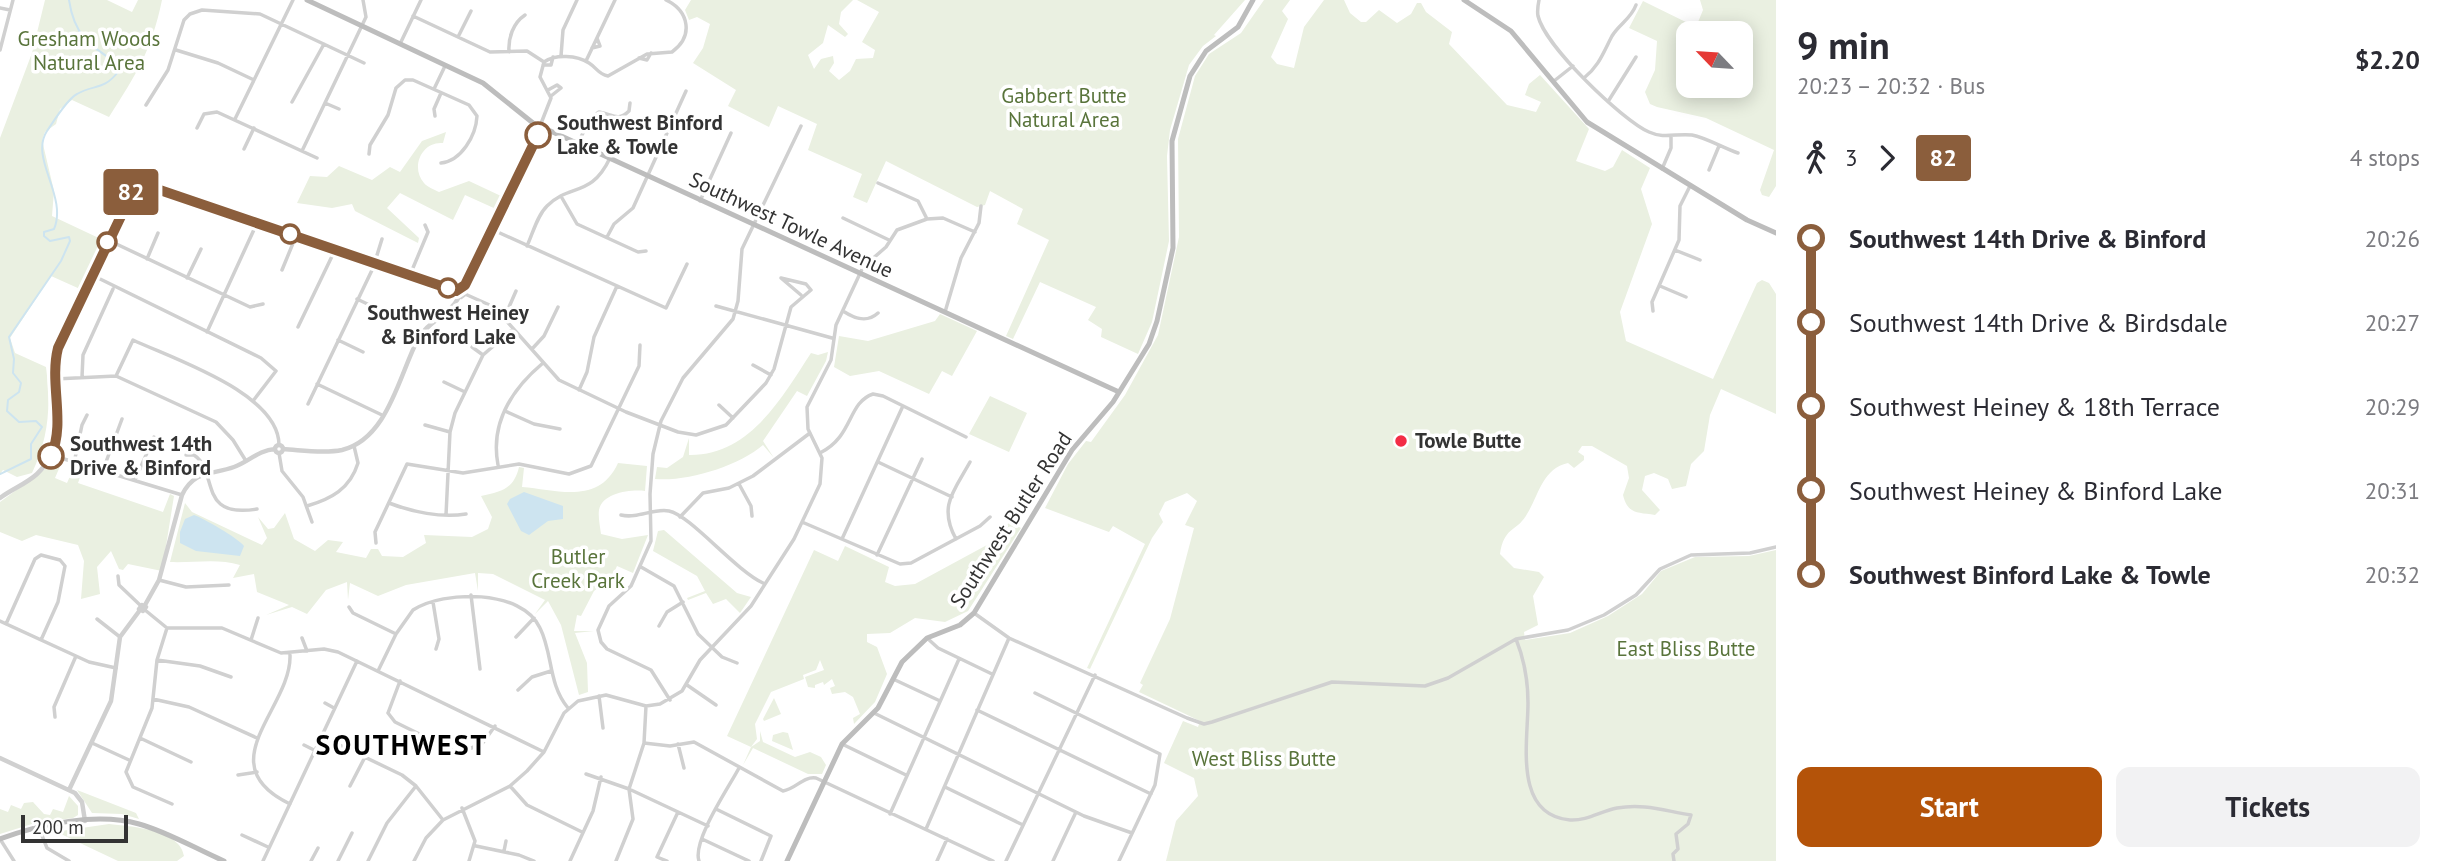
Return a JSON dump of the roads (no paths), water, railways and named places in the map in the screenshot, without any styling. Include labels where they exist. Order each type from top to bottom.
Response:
[{"type":"main road","name":"Southwest Towle Avenue","points":[[307,0],[487,85],[520,115],[540,126],[1119,392]]},
{"type":"main road","name":"Southwest Butler Road","points":[[787,861],[842,744],[874,713],[902,662],[927,638],[960,625],[974,613],[1072,450],[1119,392],[1144,354],[1157,321],[1174,240],[1172,141],[1190,76],[1206,51],[1238,27],[1253,0]]},
{"type":"main road","points":[[1464,0],[1511,32],[1587,122],[1747,220],[1776,233]]},
{"type":"main road","points":[[0,839],[39,828],[85,821],[136,823],[224,861]]},
{"type":"street","points":[[0,50],[13,0]]},
{"type":"street","points":[[234,119],[293,0]]},
{"type":"street","points":[[302,151],[362,26],[367,10],[363,0]]},
{"type":"street","points":[[400,44],[421,0]]},
{"type":"street","points":[[561,56],[563,30],[577,0]]},
{"type":"street","points":[[586,61],[615,0]]},
{"type":"street","points":[[551,96],[540,77],[543,64],[553,57],[586,61],[608,76],[651,52],[672,52],[686,34],[687,22],[682,11],[666,0]]},
{"type":"street","points":[[1539,0],[1536,17],[1593,90],[1609,100],[1628,120],[1648,131],[1671,137],[1692,135],[1738,153]]},
{"type":"street","points":[[1584,78],[1599,64],[1613,36],[1629,20],[1636,5]]},
{"type":"street","points":[[0,8],[10,10]]},
{"type":"street","points":[[186,8],[190,14]]},
{"type":"street","points":[[146,105],[168,70],[184,20],[190,14],[202,10],[255,13],[364,63]]},
{"type":"street","points":[[457,37],[471,10]]},
{"type":"street","points":[[509,52],[510,36],[519,19],[525,15]]},
{"type":"street","points":[[413,16],[491,52],[527,51],[543,64]]},
{"type":"street","points":[[292,102],[324,44]]},
{"type":"street","points":[[176,50],[218,63],[254,80]]},
{"type":"street","points":[[1609,100],[1636,57]]},
{"type":"street","points":[[434,89],[446,65]]},
{"type":"street","points":[[1553,82],[1573,65]]},
{"type":"street","points":[[369,154],[370,145],[388,115],[397,88],[405,80],[434,89],[475,111],[476,124],[462,152],[453,160],[441,163]]},
{"type":"street","points":[[71,791],[111,701],[120,637],[159,580],[182,495],[192,481],[205,472],[231,468],[279,449],[332,451],[354,445],[372,432],[420,336],[449,312],[464,291],[540,126],[551,96],[561,88],[557,85],[548,90]]},
{"type":"street","points":[[607,237],[614,223],[633,208],[686,91]]},
{"type":"street","points":[[435,116],[434,108],[441,93]]},
{"type":"street","points":[[325,103],[339,109]]},
{"type":"street","points":[[579,143],[592,116],[599,113],[622,116],[629,111],[630,103]]},
{"type":"street","points":[[197,128],[201,117],[208,112],[217,112],[317,158]]},
{"type":"street","points":[[670,700],[651,670],[604,646],[599,638],[599,627],[609,606],[628,591],[652,539],[650,494],[653,454],[659,426],[682,378],[725,331],[736,312],[741,256],[801,126]]},
{"type":"street","points":[[244,149],[254,128]]},
{"type":"street","points":[[700,201],[731,133]]},
{"type":"street","points":[[1662,169],[1671,148],[1671,137]]},
{"type":"street","points":[[1709,170],[1719,146]]},
{"type":"street","points":[[527,246],[544,209],[596,181],[610,158]]},
{"type":"street","points":[[878,183],[918,201],[927,219]]},
{"type":"street","points":[[0,498],[34,477],[51,455],[58,427],[55,379],[58,348],[132,191],[139,186],[148,186],[456,291],[464,291],[487,302],[501,314],[559,380],[659,426],[687,434],[701,435],[718,430],[733,419],[771,376],[791,307],[801,295],[811,289],[810,286],[781,278],[801,295]]},
{"type":"street","points":[[1653,311],[1681,228],[1680,206],[1690,186]]},
{"type":"street","points":[[562,198],[574,222],[638,252],[646,251]]},
{"type":"street","points":[[945,312],[961,258],[975,232],[981,206]]},
{"type":"street","points":[[843,218],[889,240]]},
{"type":"street","points":[[414,861],[426,838],[443,820],[462,808],[510,786],[544,752],[568,708],[580,700],[610,695],[646,706],[670,700],[687,685],[700,660],[748,611],[802,522],[822,475],[820,453],[810,433],[807,407],[831,360],[832,338],[860,274],[897,230],[927,219],[943,218],[975,232]]},
{"type":"street","points":[[207,332],[257,223]]},
{"type":"street","points":[[410,275],[428,232],[425,225]]},
{"type":"street","points":[[491,229],[666,308],[687,264]]},
{"type":"street","points":[[147,259],[158,233]]},
{"type":"street","points":[[282,270],[296,236]]},
{"type":"street","points":[[308,404],[374,263],[382,239]]},
{"type":"street","points":[[108,240],[250,307],[263,304]]},
{"type":"street","points":[[187,278],[201,249]]},
{"type":"street","points":[[298,327],[335,250]]},
{"type":"street","points":[[1675,250],[1700,260]]},
{"type":"street","points":[[92,275],[113,289],[257,356],[276,371],[253,401]]},
{"type":"street","points":[[579,390],[587,372],[594,337],[617,286]]},
{"type":"street","points":[[1660,286],[1686,297]]},
{"type":"street","points":[[82,377],[83,355],[113,289]]},
{"type":"street","points":[[456,291],[459,297]]},
{"type":"street","points":[[501,314],[509,307],[516,291]]},
{"type":"street","points":[[357,299],[383,311]]},
{"type":"street","points":[[716,306],[832,338]]},
{"type":"street","points":[[532,349],[544,337],[558,307]]},
{"type":"street","points":[[843,312],[863,319],[871,319],[878,313]]},
{"type":"street","points":[[446,515],[450,432],[483,355],[513,329]]},
{"type":"street","points":[[117,376],[133,340],[235,388],[253,401],[275,428],[282,471],[307,506],[312,522]]},
{"type":"street","points":[[338,340],[363,352]]},
{"type":"street","points":[[376,542],[375,531],[407,464],[450,472],[474,472],[498,465],[519,464],[572,474],[591,466],[639,366],[640,345]]},
{"type":"street","points":[[472,346],[483,355]]},
{"type":"street","points":[[498,465],[495,442],[505,411],[519,384],[543,363]]},
{"type":"street","points":[[753,365],[771,376]]},
{"type":"street","points":[[55,379],[117,376],[216,422],[233,440],[246,461]]},
{"type":"street","points":[[444,382],[465,392]]},
{"type":"street","points":[[317,384],[382,415]]},
{"type":"street","points":[[820,453],[838,442],[863,398],[877,394],[966,437]]},
{"type":"street","points":[[719,405],[733,419]]},
{"type":"street","points":[[841,540],[902,408]]},
{"type":"street","points":[[505,411],[534,424],[560,429]]},
{"type":"street","points":[[74,464],[87,415]]},
{"type":"street","points":[[103,470],[122,419]]},
{"type":"street","points":[[425,425],[450,432]]},
{"type":"street","points":[[680,517],[703,493],[739,484],[773,463],[810,433]]},
{"type":"street","points":[[135,480],[154,437]]},
{"type":"street","points":[[307,506],[333,496],[348,482],[358,463],[354,445]]},
{"type":"street","points":[[51,455],[182,495]]},
{"type":"street","points":[[186,455],[199,458],[210,489],[219,501],[235,511],[257,509]]},
{"type":"street","points":[[877,556],[922,459]]},
{"type":"street","points":[[878,462],[952,497]]},
{"type":"street","points":[[956,539],[946,517],[952,497],[970,462]]},
{"type":"street","points":[[739,484],[751,506],[752,516]]},
{"type":"street","points":[[389,503],[409,510],[446,515],[466,514]]},
{"type":"street","points":[[621,515],[633,517],[665,511],[680,517],[739,569],[763,583]]},
{"type":"street","points":[[802,522],[895,564],[906,564],[980,526],[990,517]]},
{"type":"street","points":[[974,613],[1009,638],[1187,718],[1208,723],[1332,682],[1425,686],[1460,671],[1516,639],[1576,628],[1604,615],[1636,595],[1658,571],[1691,555],[1751,553],[1776,547]]},
{"type":"street","points":[[6,624],[35,559],[41,555],[60,560],[65,566],[62,589],[41,640]]},
{"type":"street","points":[[640,567],[674,586],[692,625],[712,648],[737,663]]},
{"type":"street","points":[[118,576],[121,587],[167,628],[222,628],[290,654],[328,649],[495,726],[544,752]]},
{"type":"street","points":[[159,580],[186,587],[229,585]]},
{"type":"street","points":[[471,595],[480,669]]},
{"type":"street","points":[[379,671],[396,634],[413,610],[433,602],[471,595],[496,598],[534,618],[542,631],[558,695],[568,708]]},
{"type":"street","points":[[433,602],[439,639],[436,649]]},
{"type":"street","points":[[659,626],[667,612],[683,602]]},
{"type":"street","points":[[349,607],[353,613],[396,634]]},
{"type":"street","points":[[251,640],[258,618]]},
{"type":"street","points":[[516,638],[534,618]]},
{"type":"street","points":[[97,619],[120,637]]},
{"type":"street","points":[[0,621],[76,656],[116,668]]},
{"type":"street","points":[[167,628],[157,660],[153,699],[130,760],[127,776],[133,787],[172,804]]},
{"type":"street","points":[[302,638],[307,651]]},
{"type":"street","points":[[927,638],[938,649],[992,675]]},
{"type":"street","points":[[926,829],[1009,638]]},
{"type":"street","points":[[1516,639],[1522,658],[1528,702],[1527,772],[1533,796],[1549,813],[1568,820],[1582,819],[1619,807],[1643,805],[1691,815],[1688,824],[1676,834],[1678,848],[1673,855],[1674,861]]},
{"type":"street","points":[[290,654],[289,670],[257,738],[254,754],[257,772],[268,791],[290,804]]},
{"type":"street","points":[[55,717],[54,707],[76,656]]},
{"type":"street","points":[[890,814],[959,659]]},
{"type":"street","points":[[157,660],[200,666],[231,677]]},
{"type":"street","points":[[263,861],[357,661]]},
{"type":"street","points":[[518,690],[532,677],[551,671]]},
{"type":"street","points":[[1006,861],[1095,675]]},
{"type":"street","points":[[892,678],[939,701]]},
{"type":"street","points":[[388,713],[400,681]]},
{"type":"street","points":[[687,685],[716,705]]},
{"type":"street","points":[[1035,692],[1160,754],[1151,794],[1119,861]]},
{"type":"street","points":[[598,696],[603,728]]},
{"type":"street","points":[[153,699],[189,707],[257,738]]},
{"type":"street","points":[[325,703],[334,708]]},
{"type":"street","points":[[616,861],[633,819],[629,789],[644,743],[646,706]]},
{"type":"street","points":[[977,710],[1151,794]]},
{"type":"street","points":[[381,714],[388,713]]},
{"type":"street","points":[[388,713],[395,722],[458,753],[482,744],[495,726]]},
{"type":"street","points":[[874,713],[1076,812],[1132,833]]},
{"type":"street","points":[[321,736],[402,775],[416,786],[443,820]]},
{"type":"street","points":[[140,738],[191,762]]},
{"type":"street","points":[[644,743],[655,746],[694,742],[720,759],[783,791],[811,778],[824,781],[993,861]]},
{"type":"street","points":[[93,743],[130,760]]},
{"type":"street","points":[[678,744],[684,768]]},
{"type":"street","points":[[842,744],[906,776]]},
{"type":"street","points":[[304,745],[314,750]]},
{"type":"street","points":[[457,760],[458,753]]},
{"type":"street","points":[[350,786],[365,757]]},
{"type":"street","points":[[0,758],[71,791],[82,802],[85,821]]},
{"type":"street","points":[[699,861],[697,853],[702,839],[739,768]]},
{"type":"street","points":[[237,775],[257,772]]},
{"type":"street","points":[[586,774],[601,777],[708,826]]},
{"type":"street","points":[[570,861],[593,811],[601,777]]},
{"type":"street","points":[[369,861],[387,823],[416,786]]},
{"type":"street","points":[[510,786],[527,805],[582,832]]},
{"type":"street","points":[[945,787],[1023,825]]},
{"type":"street","points":[[462,808],[472,829],[476,846],[469,861]]},
{"type":"street","points":[[716,809],[771,836],[761,861]]},
{"type":"street","points":[[667,861],[657,857],[678,812]]},
{"type":"street","points":[[1053,861],[1076,812]]},
{"type":"street","points":[[39,828],[47,848],[69,861]]},
{"type":"street","points":[[338,861],[352,833]]},
{"type":"street","points":[[242,835],[269,848]]},
{"type":"street","points":[[0,839],[14,861]]},
{"type":"street","points":[[702,839],[750,861]]},
{"type":"street","points":[[937,861],[947,839]]},
{"type":"street","points":[[504,851],[506,841]]},
{"type":"street","points":[[476,846],[504,851],[534,861]]},
{"type":"street","points":[[311,861],[318,848]]},
{"type":"water","points":[[524,492],[563,506],[563,519],[548,521],[529,535],[521,531],[507,504],[510,499]]},
{"type":"water","points":[[194,515],[240,542],[244,546],[240,556],[196,551],[180,543],[180,532],[185,519]]},
{"type":"waterway","points":[[0,474],[31,459],[31,444],[42,427],[36,421],[19,422],[7,411],[8,400],[19,392],[21,383],[13,373],[14,359],[9,337],[61,261],[70,241],[69,237],[50,241],[44,236],[44,232],[54,229],[57,216],[42,153],[43,142],[47,131],[73,97],[103,85],[118,72],[116,62],[84,38],[71,12],[69,0]]},
{"type":"place","name":"Southwest Binford Lake & Towle","points":[[538,135]]},
{"type":"place","name":"Southwest Heiney & Binford Lake","points":[[448,288]]},
{"type":"place","name":"Towle Butte","points":[[1401,441]]},
{"type":"place","name":"Southwest 14th Drive & Binford","points":[[51,456]]},
{"type":"district","name":"SOUTHWEST","points":[[402,745]]},
{"type":"park label","name":"Gresham Woods Natural Area","points":[[89,51]]},
{"type":"park label","name":"Gabbert Butte Natural Area","points":[[1064,108]]},
{"type":"park label","name":"Butler Creek Park","points":[[578,569]]},
{"type":"park label","name":"East Bliss Butte","points":[[1686,649]]},
{"type":"park label","name":"West Bliss Butte","points":[[1264,759]]}]
